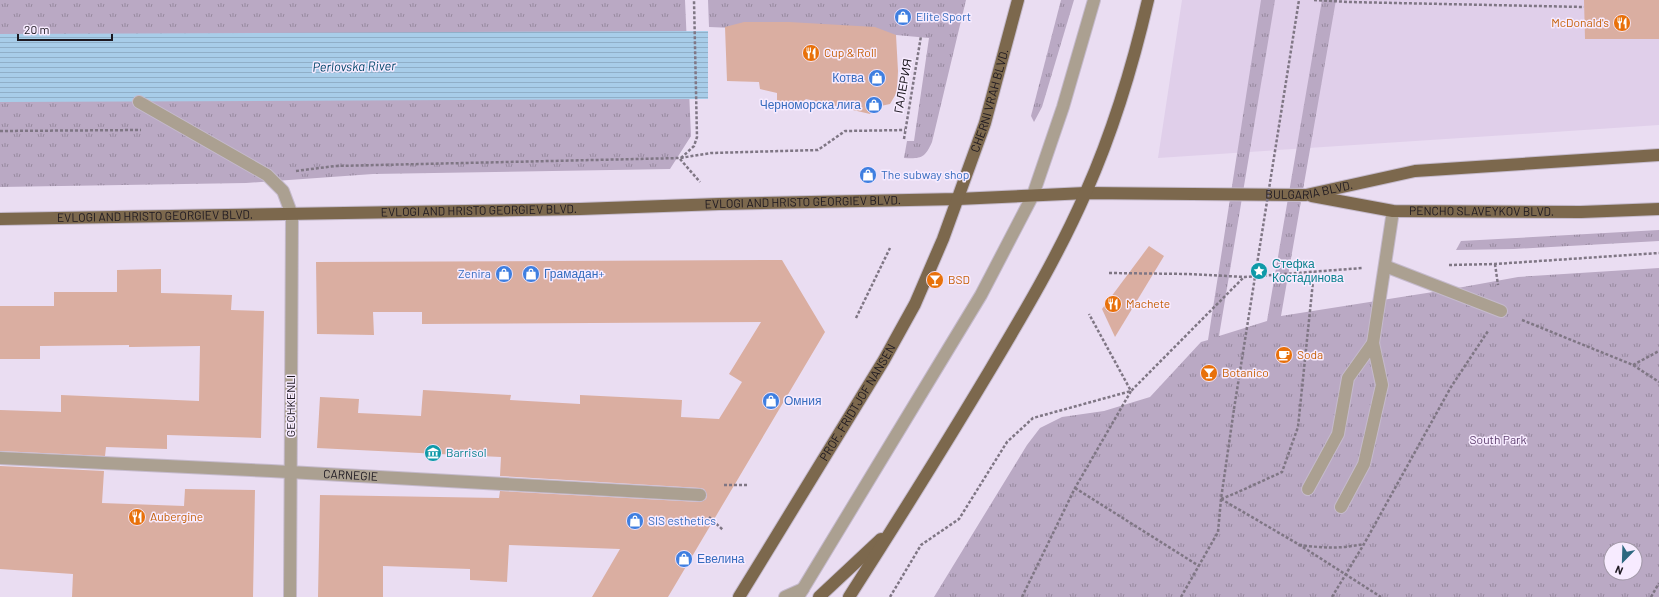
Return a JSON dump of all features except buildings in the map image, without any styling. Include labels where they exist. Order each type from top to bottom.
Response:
[{"type":"main road","name":"CHERNI VRAH BLVD.","points":[[958,199],[985,123],[1018,0]]},
{"type":"main road","points":[[849,597],[894,527],[1034,296],[1086,193],[1112,125],[1139,38],[1148,0]]},
{"type":"main road","name":"BULGARIA BLVD.","points":[[958,199],[1086,193],[1306,195],[1414,171],[1659,155]]},
{"type":"main road","name":"PENCHO SLAVEYKOV BLVD.","points":[[1306,195],[1393,211],[1581,212],[1659,209]]},
{"type":"main road","name":"EVLOGI AND HRISTO GEORGIEV BLVD.","points":[[0,219],[580,209],[719,204],[958,199]]},
{"type":"main road","name":"PROF. FRIDTJOF NANSEN","points":[[739,597],[876,374],[912,310],[943,239],[958,199]]},
{"type":"main road","points":[[819,597],[894,527]]},
{"type":"street","points":[[785,597],[801,593],[981,295],[1033,195],[1063,107],[1094,0]]},
{"type":"street","points":[[139,102],[267,174],[283,191],[292,214]]},
{"type":"street","points":[[1341,507],[1364,464],[1382,385],[1373,343],[1393,211]]},
{"type":"street","name":"GECHKENLI","points":[[290,597],[292,214]]},
{"type":"street","points":[[1385,266],[1501,311]]},
{"type":"street","points":[[1308,489],[1338,434],[1348,378],[1373,343]]},
{"type":"street","name":"CARNEGIE","points":[[0,458],[291,472],[700,495]]},
{"type":"path","points":[[680,158],[694,146],[697,136],[694,0]]},
{"type":"path","points":[[1181,597],[1218,532],[1221,498],[1234,409],[1300,0]]},
{"type":"path","points":[[1314,0],[1584,7]]},
{"type":"path","name":"ГАЛЕРИЯ","points":[[904,139],[921,36]]},
{"type":"path","points":[[0,131],[144,130]]},
{"type":"path","points":[[267,174],[335,166],[680,158],[712,153],[818,150],[845,131],[905,130]]},
{"type":"path","points":[[856,318],[890,248]]},
{"type":"path","points":[[1332,597],[1364,544],[1451,388],[1501,311],[1495,264],[1659,253]]},
{"type":"path","points":[[1221,498],[1236,493],[1282,472],[1298,427],[1314,272]]},
{"type":"path","points":[[1022,597],[1075,488],[1131,391],[1245,277],[1189,274],[1109,273]]},
{"type":"path","points":[[1501,311],[1633,365],[1659,382]]},
{"type":"path","points":[[1089,314],[1131,391]]},
{"type":"path","points":[[1633,365],[1659,351]]},
{"type":"path","points":[[890,597],[921,545],[959,519],[1007,442],[1033,418],[1131,391]]},
{"type":"path","points":[[724,485],[749,486]]},
{"type":"path","points":[[1075,488],[1199,566]]},
{"type":"path","points":[[1221,498],[1298,544],[1381,597]]},
{"type":"path","points":[[709,517],[723,530]]},
{"type":"path","points":[[1298,544],[1326,548],[1343,548],[1364,544]]},
{"type":"path","points":[[1651,597],[1659,583]]},
{"type":"shaded area","points":[[1182,0],[1659,0],[1659,125],[1158,158]]},
{"type":"green space","points":[[0,0],[685,0],[691,136],[670,169],[373,174],[246,183],[0,187]]},
{"type":"green space","points":[[708,0],[966,0],[932,142],[925,154],[918,158],[904,158],[907,141],[914,141],[929,38],[896,35],[709,27]]},
{"type":"green space","points":[[1061,0],[1074,0],[1042,107],[1034,122],[1031,116]]},
{"type":"green space","name":"South Park","points":[[1261,0],[1275,0],[1219,336],[1267,321],[1322,0],[1336,0],[1281,316],[1518,277],[1659,268],[1659,597],[934,597],[1027,445],[1040,428],[1062,417],[1104,411],[1150,397],[1201,342],[1208,340]]},
{"type":"green space","points":[[1659,230],[1659,241],[1514,249],[1456,250],[1461,241]]},
{"type":"water","name":"Perlovska River","points":[[708,31],[708,99],[0,102],[0,34]]},
{"type":"place","name":"Elite Sport","points":[[903,17]]},
{"type":"place","name":"McDonald's","points":[[1622,23]]},
{"type":"place","name":"Cup & Roll","points":[[811,53]]},
{"type":"place","name":"Котва","points":[[877,78]]},
{"type":"place","name":"Черноморска лига","points":[[874,105]]},
{"type":"place","name":"The subway shop","points":[[868,175]]},
{"type":"place","name":"Стефка Костадинова","points":[[1259,271]]},
{"type":"place","name":"Zenira","points":[[504,274]]},
{"type":"place","name":"Грамадан+","points":[[531,274]]},
{"type":"place","name":"BSD","points":[[935,280]]},
{"type":"place","name":"Machete","points":[[1113,304]]},
{"type":"place","name":"Soda","points":[[1284,355]]},
{"type":"place","name":"Botanico","points":[[1209,373]]},
{"type":"place","name":"Омния","points":[[771,401]]},
{"type":"place","name":"Barrisol","points":[[433,453]]},
{"type":"place","name":"Aubergine","points":[[137,517]]},
{"type":"place","name":"SIS esthetics","points":[[635,521]]},
{"type":"place","name":"Евелина","points":[[684,559]]}]
